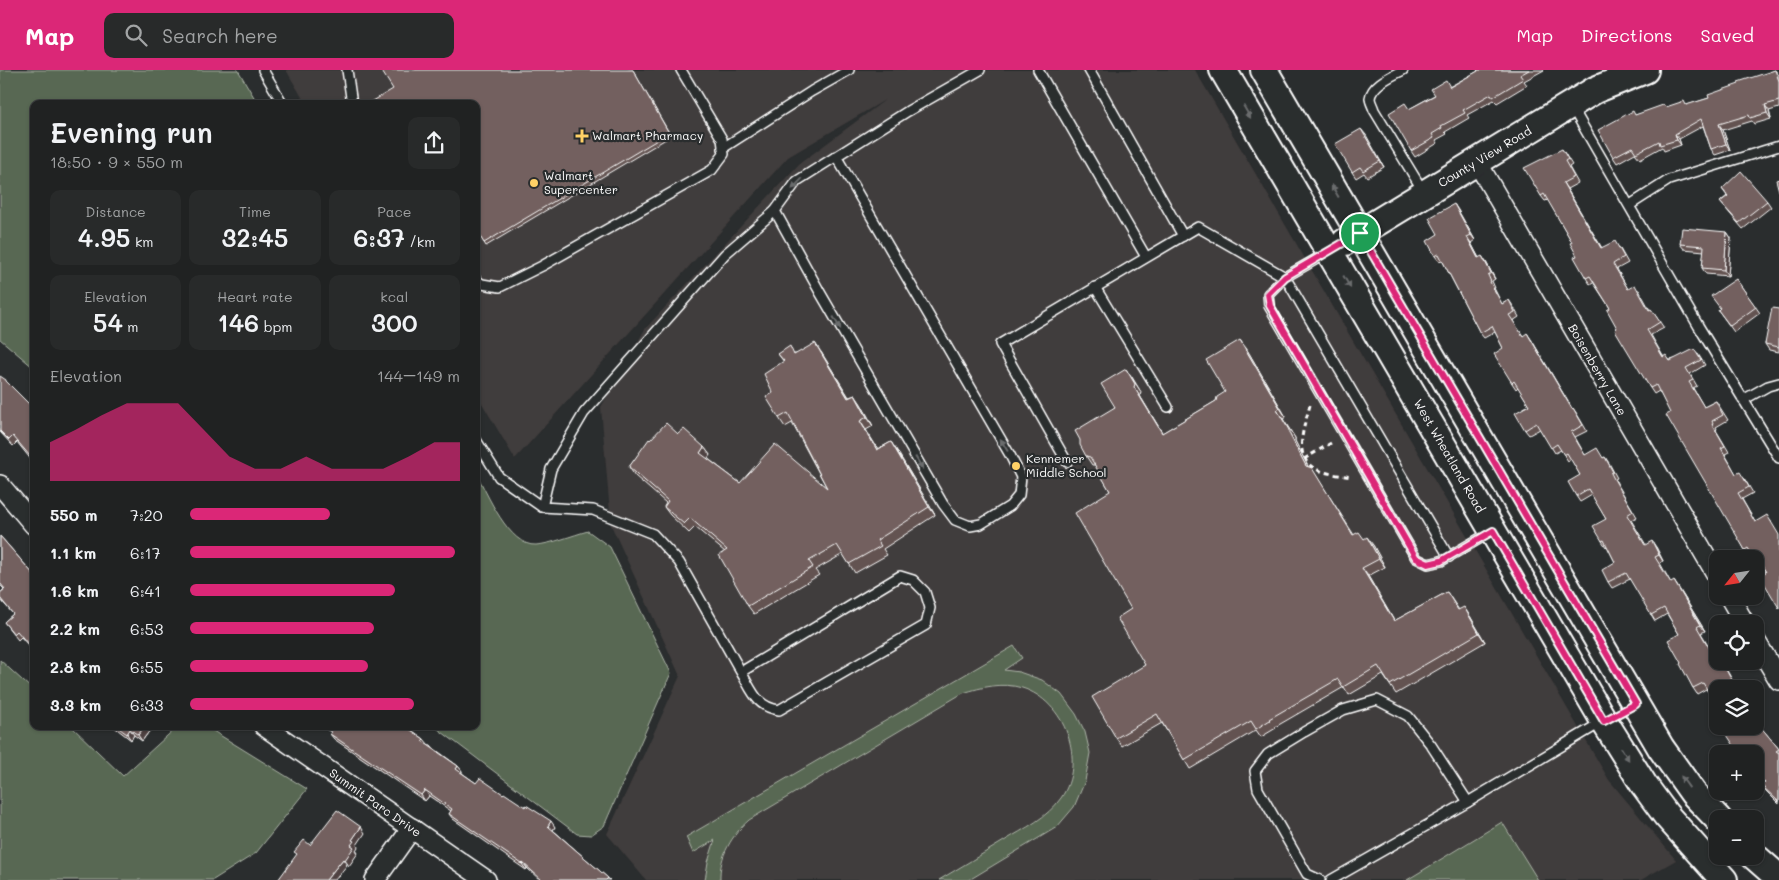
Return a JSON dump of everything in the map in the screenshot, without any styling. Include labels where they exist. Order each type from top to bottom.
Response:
[{"type":"main road","name":"West Wheatland Road","points":[[1223,70],[1604,721],[1644,785],[1666,815],[1724,880]]},
{"type":"main road","points":[[1264,70],[1661,748],[1693,793],[1709,810]]},
{"type":"main road","name":"County View Road","points":[[1329,251],[1595,90],[1645,70]]},
{"type":"main road","points":[[1493,531],[1511,491]]},
{"type":"main road","points":[[1604,721],[1636,704]]},
{"type":"main road","points":[[1764,865],[1779,878]]},
{"type":"street","name":"Boisenberry Lane","points":[[1477,162],[1709,562]]},
{"type":"street","points":[[0,485],[30,520]]},
{"type":"street","points":[[1764,655],[1779,680]]},
{"type":"street","name":"Summit Parc Drive","points":[[270,730],[486,880]]},
{"type":"street","points":[[375,880],[412,828]]},
{"type":"lane","points":[[263,70],[281,100]]},
{"type":"lane","points":[[347,70],[351,100]]},
{"type":"lane","points":[[480,283],[500,287],[542,266],[712,170],[724,154],[722,139],[681,70]]},
{"type":"lane","points":[[723,148],[812,91],[849,70]]},
{"type":"lane","points":[[542,506],[551,469],[584,413],[725,254],[775,211],[797,181],[908,111],[980,70]]},
{"type":"lane","points":[[1038,70],[1146,258]]},
{"type":"lane","points":[[1089,70],[1183,236]]},
{"type":"lane","points":[[1403,70],[1383,82],[1374,90],[1370,99],[1374,110],[1425,194]]},
{"type":"lane","points":[[1571,105],[1699,327],[1779,458]]},
{"type":"lane","points":[[1630,205],[1669,180],[1779,146]]},
{"type":"lane","points":[[775,211],[820,294],[942,504],[955,520],[970,526],[981,524],[1010,506],[1019,495],[1021,477],[836,156]]},
{"type":"lane","points":[[1067,462],[1000,344],[1198,227],[1285,277],[1449,557]]},
{"type":"lane","points":[[1329,251],[1285,277],[1268,294],[1270,306],[1416,558],[1428,564],[1441,561],[1493,531]]},
{"type":"lane","points":[[1095,287],[1168,407]]},
{"type":"lane","points":[[1743,400],[1768,386],[1779,383]]},
{"type":"lane","points":[[480,447],[498,477],[542,506],[593,510],[653,534],[679,562],[741,672],[758,701],[768,709],[779,710],[926,624],[930,608],[925,592],[913,580],[900,576],[741,672]]},
{"type":"lane","points":[[1320,880],[1307,874],[1258,789],[1255,771],[1268,754],[1343,710],[1377,700],[1408,716],[1431,745],[1468,802]]},
{"type":"lane","points":[[1331,880],[1468,802],[1604,721]]},
{"type":"path","points":[[1310,405],[1300,445],[1304,459],[1315,469],[1351,477]]},
{"type":"path","points":[[1304,459],[1331,443]]},
{"type":"shaded area","name":"Kennemer Middle School","points":[[286,70],[1195,70],[1609,780],[1676,860],[1641,880],[646,880],[607,834],[680,676],[611,525],[601,407],[645,329],[799,164],[885,100],[788,157],[515,459],[480,400],[480,100],[304,100]]},
{"type":"green space","points":[[0,70],[238,70],[256,100],[30,100],[30,365],[0,339]]},
{"type":"green space","points":[[480,481],[508,528],[526,543],[542,544],[588,531],[610,547],[671,673],[604,826],[591,835],[577,834],[439,730],[480,730]]},
{"type":"green space","points":[[1014,646],[1022,658],[1004,670],[1019,672],[1042,680],[1061,694],[1076,714],[1085,732],[1090,753],[1085,781],[1074,807],[1057,827],[969,880],[939,880],[1042,817],[1061,798],[1069,783],[1072,767],[1071,750],[1067,734],[1060,719],[1050,705],[1037,695],[1022,688],[1007,685],[992,686],[963,693],[749,820],[737,832],[724,854],[720,880],[705,880],[715,840],[693,853],[686,837]]},
{"type":"green space","points":[[0,660],[30,687],[30,730],[75,730],[123,776],[174,730],[211,730],[307,789],[256,853],[213,880],[0,880]]},
{"type":"green space","points":[[1502,822],[1538,880],[1407,880]]},
{"type":"building","name":"Walmart Supercenter","points":[[381,70],[633,70],[669,133],[484,243],[480,236],[480,100],[375,100],[393,89]]},
{"type":"building","points":[[1477,70],[1529,70],[1520,75],[1523,79],[1493,97],[1491,94],[1463,110],[1465,113],[1441,126],[1442,128],[1432,134],[1434,138],[1411,151],[1389,113],[1405,103],[1409,109],[1435,95],[1431,89],[1446,80],[1450,87]]},
{"type":"building","points":[[1775,70],[1779,81],[1779,101],[1765,105],[1767,113],[1750,118],[1749,115],[1719,124],[1726,144],[1711,149],[1701,119],[1675,134],[1677,140],[1660,145],[1659,141],[1636,153],[1632,147],[1613,157],[1598,130],[1633,111],[1635,115],[1663,105],[1666,107],[1684,101],[1686,105],[1709,98],[1708,95],[1739,84],[1738,82]]},
{"type":"building","points":[[1361,129],[1380,161],[1363,171],[1360,167],[1352,172],[1335,144]]},
{"type":"building","points":[[1562,149],[1568,159],[1565,161],[1574,177],[1563,183],[1601,248],[1615,241],[1624,257],[1613,264],[1628,289],[1635,285],[1649,310],[1651,309],[1660,322],[1647,330],[1663,357],[1666,355],[1670,361],[1694,349],[1701,360],[1686,368],[1693,380],[1689,382],[1704,407],[1716,401],[1723,415],[1712,421],[1712,424],[1725,446],[1721,448],[1736,474],[1740,472],[1749,487],[1738,493],[1755,522],[1767,515],[1779,535],[1779,608],[1764,583],[1764,573],[1766,572],[1764,569],[1764,550],[1749,550],[1748,548],[1745,550],[1666,415],[1670,413],[1656,385],[1650,388],[1615,330],[1617,328],[1607,310],[1610,308],[1590,276],[1586,278],[1574,257],[1577,256],[1570,243],[1572,242],[1544,194],[1541,196],[1524,168]]},
{"type":"building","points":[[1741,171],[1767,201],[1739,223],[1720,202],[1728,196],[1722,189]]},
{"type":"building","points":[[1779,179],[1779,191],[1776,180]]},
{"type":"building","points":[[1454,204],[1471,235],[1467,237],[1478,258],[1482,256],[1491,273],[1488,275],[1490,282],[1502,304],[1509,300],[1515,312],[1509,315],[1523,336],[1527,333],[1583,425],[1571,432],[1585,455],[1597,448],[1603,458],[1605,457],[1613,472],[1611,473],[1614,479],[1633,511],[1627,515],[1645,545],[1652,541],[1659,555],[1655,557],[1671,583],[1674,581],[1700,625],[1697,627],[1709,647],[1709,670],[1726,670],[1732,680],[1709,680],[1708,691],[1703,683],[1693,688],[1668,640],[1679,634],[1664,608],[1651,615],[1626,573],[1608,582],[1602,570],[1615,562],[1604,540],[1602,541],[1593,526],[1606,519],[1588,489],[1576,496],[1568,482],[1580,475],[1567,453],[1564,455],[1557,444],[1551,448],[1536,423],[1525,430],[1515,413],[1529,405],[1514,381],[1512,383],[1494,354],[1503,348],[1492,326],[1480,333],[1439,254],[1435,256],[1427,241],[1438,234],[1429,218]]},
{"type":"building","points":[[1682,228],[1727,232],[1724,270],[1702,268],[1704,246],[1680,244]]},
{"type":"building","points":[[1736,279],[1756,307],[1730,326],[1718,310],[1720,308],[1711,296]]},
{"type":"building","points":[[1772,308],[1779,309],[1779,347],[1765,344]]},
{"type":"building","points":[[1240,340],[1280,408],[1277,410],[1306,466],[1312,468],[1353,535],[1359,532],[1364,539],[1367,537],[1379,559],[1362,568],[1394,621],[1447,592],[1458,610],[1464,607],[1479,633],[1390,685],[1378,666],[1343,687],[1338,679],[1269,719],[1256,729],[1251,721],[1184,760],[1157,714],[1116,738],[1092,697],[1145,665],[1117,618],[1131,609],[1075,513],[1110,491],[1090,457],[1086,456],[1075,431],[1115,407],[1101,384],[1126,369],[1135,384],[1134,387],[1162,433],[1216,401],[1217,397],[1225,392],[1206,360]]},
{"type":"building","points":[[815,343],[848,398],[855,395],[867,417],[860,421],[877,450],[891,442],[929,507],[877,540],[881,546],[849,564],[837,545],[809,561],[813,567],[748,606],[719,555],[727,550],[690,518],[684,524],[664,507],[668,501],[629,467],[649,439],[666,423],[678,434],[684,429],[704,447],[700,453],[740,483],[775,444],[827,488],[788,413],[779,418],[766,397],[773,393],[764,374],[784,361],[778,354],[790,346],[794,355]]},
{"type":"building","points":[[0,376],[30,405],[30,456],[13,436],[9,440],[0,431]]},
{"type":"building","points":[[0,536],[30,570],[30,646],[17,631],[14,634],[4,622],[13,614],[0,598],[0,593],[5,589],[0,583]]},
{"type":"building","points":[[122,730],[129,730],[127,734]]},
{"type":"building","points":[[131,730],[142,730],[138,735]]},
{"type":"building","points":[[332,730],[411,730],[424,739],[422,741],[458,766],[456,769],[476,783],[480,778],[503,794],[525,807],[526,805],[551,821],[548,826],[608,878],[606,880],[542,880],[523,863],[449,814],[452,809],[425,790],[421,795],[330,734]]},
{"type":"building","points":[[1764,731],[1779,749],[1776,751],[1779,753],[1779,802],[1764,788],[1764,745],[1734,745],[1727,735],[1764,735]]},
{"type":"building","points":[[337,810],[361,827],[352,840],[354,841],[351,845],[354,847],[345,860],[343,859],[326,880],[278,880],[297,854],[294,852],[304,840],[310,845]]},
{"type":"place","name":"Walmart Pharmacy","points":[[582,136]]},
{"type":"place","name":"Walmart Supercenter","points":[[534,183]]},
{"type":"place","name":"Kennemer Middle School","points":[[1016,466]]},
{"type":"route","points":[[1360,233],[1636,704],[1604,721],[1597,706],[1493,531],[1441,561],[1428,564],[1416,558],[1270,306],[1268,294],[1285,277],[1360,233]]}]
